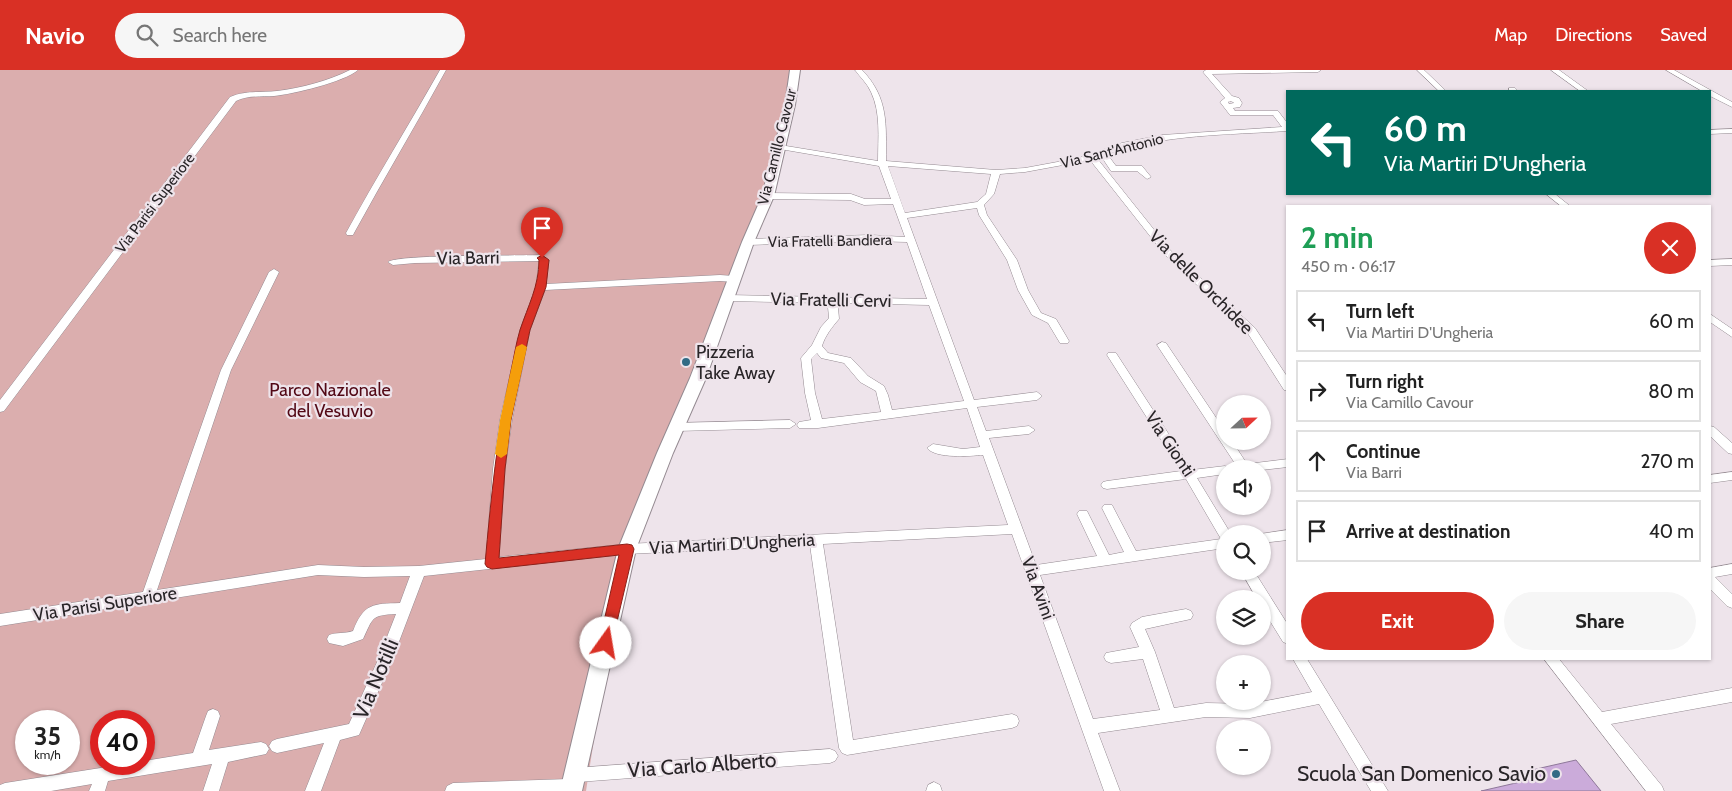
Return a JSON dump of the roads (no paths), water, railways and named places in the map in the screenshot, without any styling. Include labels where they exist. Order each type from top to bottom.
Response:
[{"type":"street","name":"Via Parisi Superiore","points":[[0,408],[233,99],[243,96],[284,92],[344,75],[355,70]]},
{"type":"street","points":[[350,233],[443,70]]},
{"type":"street","name":"Via Camillo Cavour","points":[[627,549],[705,360],[748,242],[768,196],[790,105],[795,70]]},
{"type":"street","name":"Via Avini","points":[[858,70],[867,78],[880,103],[882,162],[1112,791]]},
{"type":"street","points":[[1286,127],[1275,113],[1233,113],[1228,102],[1206,72],[1318,70]]},
{"type":"street","points":[[1420,70],[1443,90]]},
{"type":"street","points":[[1554,70],[1583,90]]},
{"type":"street","points":[[1669,70],[1704,90]]},
{"type":"street","points":[[1711,94],[1732,105]]},
{"type":"street","name":"Via Sant'Antonio","points":[[780,146],[882,162],[996,172],[1025,170],[1092,157],[1125,145],[1162,137],[1286,128]]},
{"type":"street","points":[[1711,132],[1732,131]]},
{"type":"street","points":[[1103,153],[1114,169],[1139,168],[1147,177]]},
{"type":"street","name":"Via delle Orchidee","points":[[1092,157],[1168,253],[1251,330],[1286,384]]},
{"type":"street","points":[[903,216],[980,204],[990,198],[996,172]]},
{"type":"street","points":[[1551,195],[1565,205]]},
{"type":"street","points":[[768,196],[851,197],[864,202],[897,201]]},
{"type":"street","points":[[980,204],[983,215],[1012,260],[1023,290],[1037,315],[1052,321],[1064,341]]},
{"type":"street","name":"Via Fratelli Bandiera","points":[[748,242],[870,238],[912,240]]},
{"type":"street","name":"Via Barri","points":[[393,262],[542,258],[544,265],[541,287]]},
{"type":"street","points":[[1711,263],[1732,262]]},
{"type":"street","points":[[148,597],[226,370],[274,272]]},
{"type":"street","points":[[492,564],[499,469],[506,420],[525,330],[541,287],[720,278],[734,280]]},
{"type":"street","name":"Via Fratelli Cervi","points":[[728,298],[934,302]]},
{"type":"street","points":[[818,424],[810,393],[806,358],[817,346],[820,337],[824,335],[824,326],[834,318],[833,307],[828,300]]},
{"type":"street","points":[[1711,318],[1732,334]]},
{"type":"street","points":[[1162,345],[1216,426]]},
{"type":"street","points":[[817,346],[825,356],[847,360],[864,379],[880,389],[887,415]]},
{"type":"street","name":"Via Gionti","points":[[1112,355],[1190,475],[1219,525]]},
{"type":"street","points":[[803,425],[1037,396]]},
{"type":"street","points":[[676,427],[790,424]]},
{"type":"street","points":[[982,435],[1029,430]]},
{"type":"street","points":[[1711,431],[1732,450]]},
{"type":"street","points":[[932,448],[963,453],[988,450]]},
{"type":"street","points":[[1271,465],[1286,463]]},
{"type":"street","points":[[1107,485],[1216,471]]},
{"type":"street","points":[[1711,479],[1732,476]]},
{"type":"street","points":[[1108,508],[1132,555]]},
{"type":"street","points":[[1083,514],[1105,560]]},
{"type":"street","name":"Via Martiri D'Ungheria","points":[[419,571],[627,549],[1016,529]]},
{"type":"street","points":[[1271,537],[1286,535]]},
{"type":"street","points":[[816,540],[847,748],[1012,721]]},
{"type":"street","points":[[1032,571],[1216,544]]},
{"type":"street","points":[[573,784],[627,549]]},
{"type":"street","name":"Via Parisi Superiore","points":[[0,620],[318,570],[364,572],[419,571]]},
{"type":"street","points":[[1711,573],[1732,570]]},
{"type":"street","name":"Via Notilli","points":[[277,746],[334,736],[354,730],[419,571]]},
{"type":"street","points":[[1253,580],[1286,635]]},
{"type":"street","points":[[1711,582],[1732,602]]},
{"type":"street","name":"Via Notilli","points":[[334,640],[343,640],[358,635],[371,605],[405,608]]},
{"type":"street","points":[[1169,714],[1148,652],[1137,627],[1142,623],[1186,615]]},
{"type":"street","points":[[1111,657],[1148,652]]},
{"type":"street","points":[[1301,660],[1380,791]]},
{"type":"street","points":[[1552,660],[1656,791]]},
{"type":"street","points":[[1599,719],[1732,695]]},
{"type":"street","points":[[1089,727],[1206,710],[1250,711],[1323,697]]},
{"type":"street","points":[[199,759],[213,716]]},
{"type":"street","points":[[313,791],[334,736]]},
{"type":"street","points":[[155,766],[261,749]]},
{"type":"street","points":[[211,791],[222,755]]},
{"type":"street","name":"Via Carlo Alberto","points":[[453,791],[573,784],[830,756]]},
{"type":"street","points":[[5,791],[103,775],[97,791]]},
{"type":"place","name":"Pizzeria Take Away","points":[[686,362]]},
{"type":"place","name":"Scuola San Domenico Savio","points":[[1556,774]]},
{"type":"park label","name":"Parco Nazionale del Vesuvio","points":[[330,400]]}]
